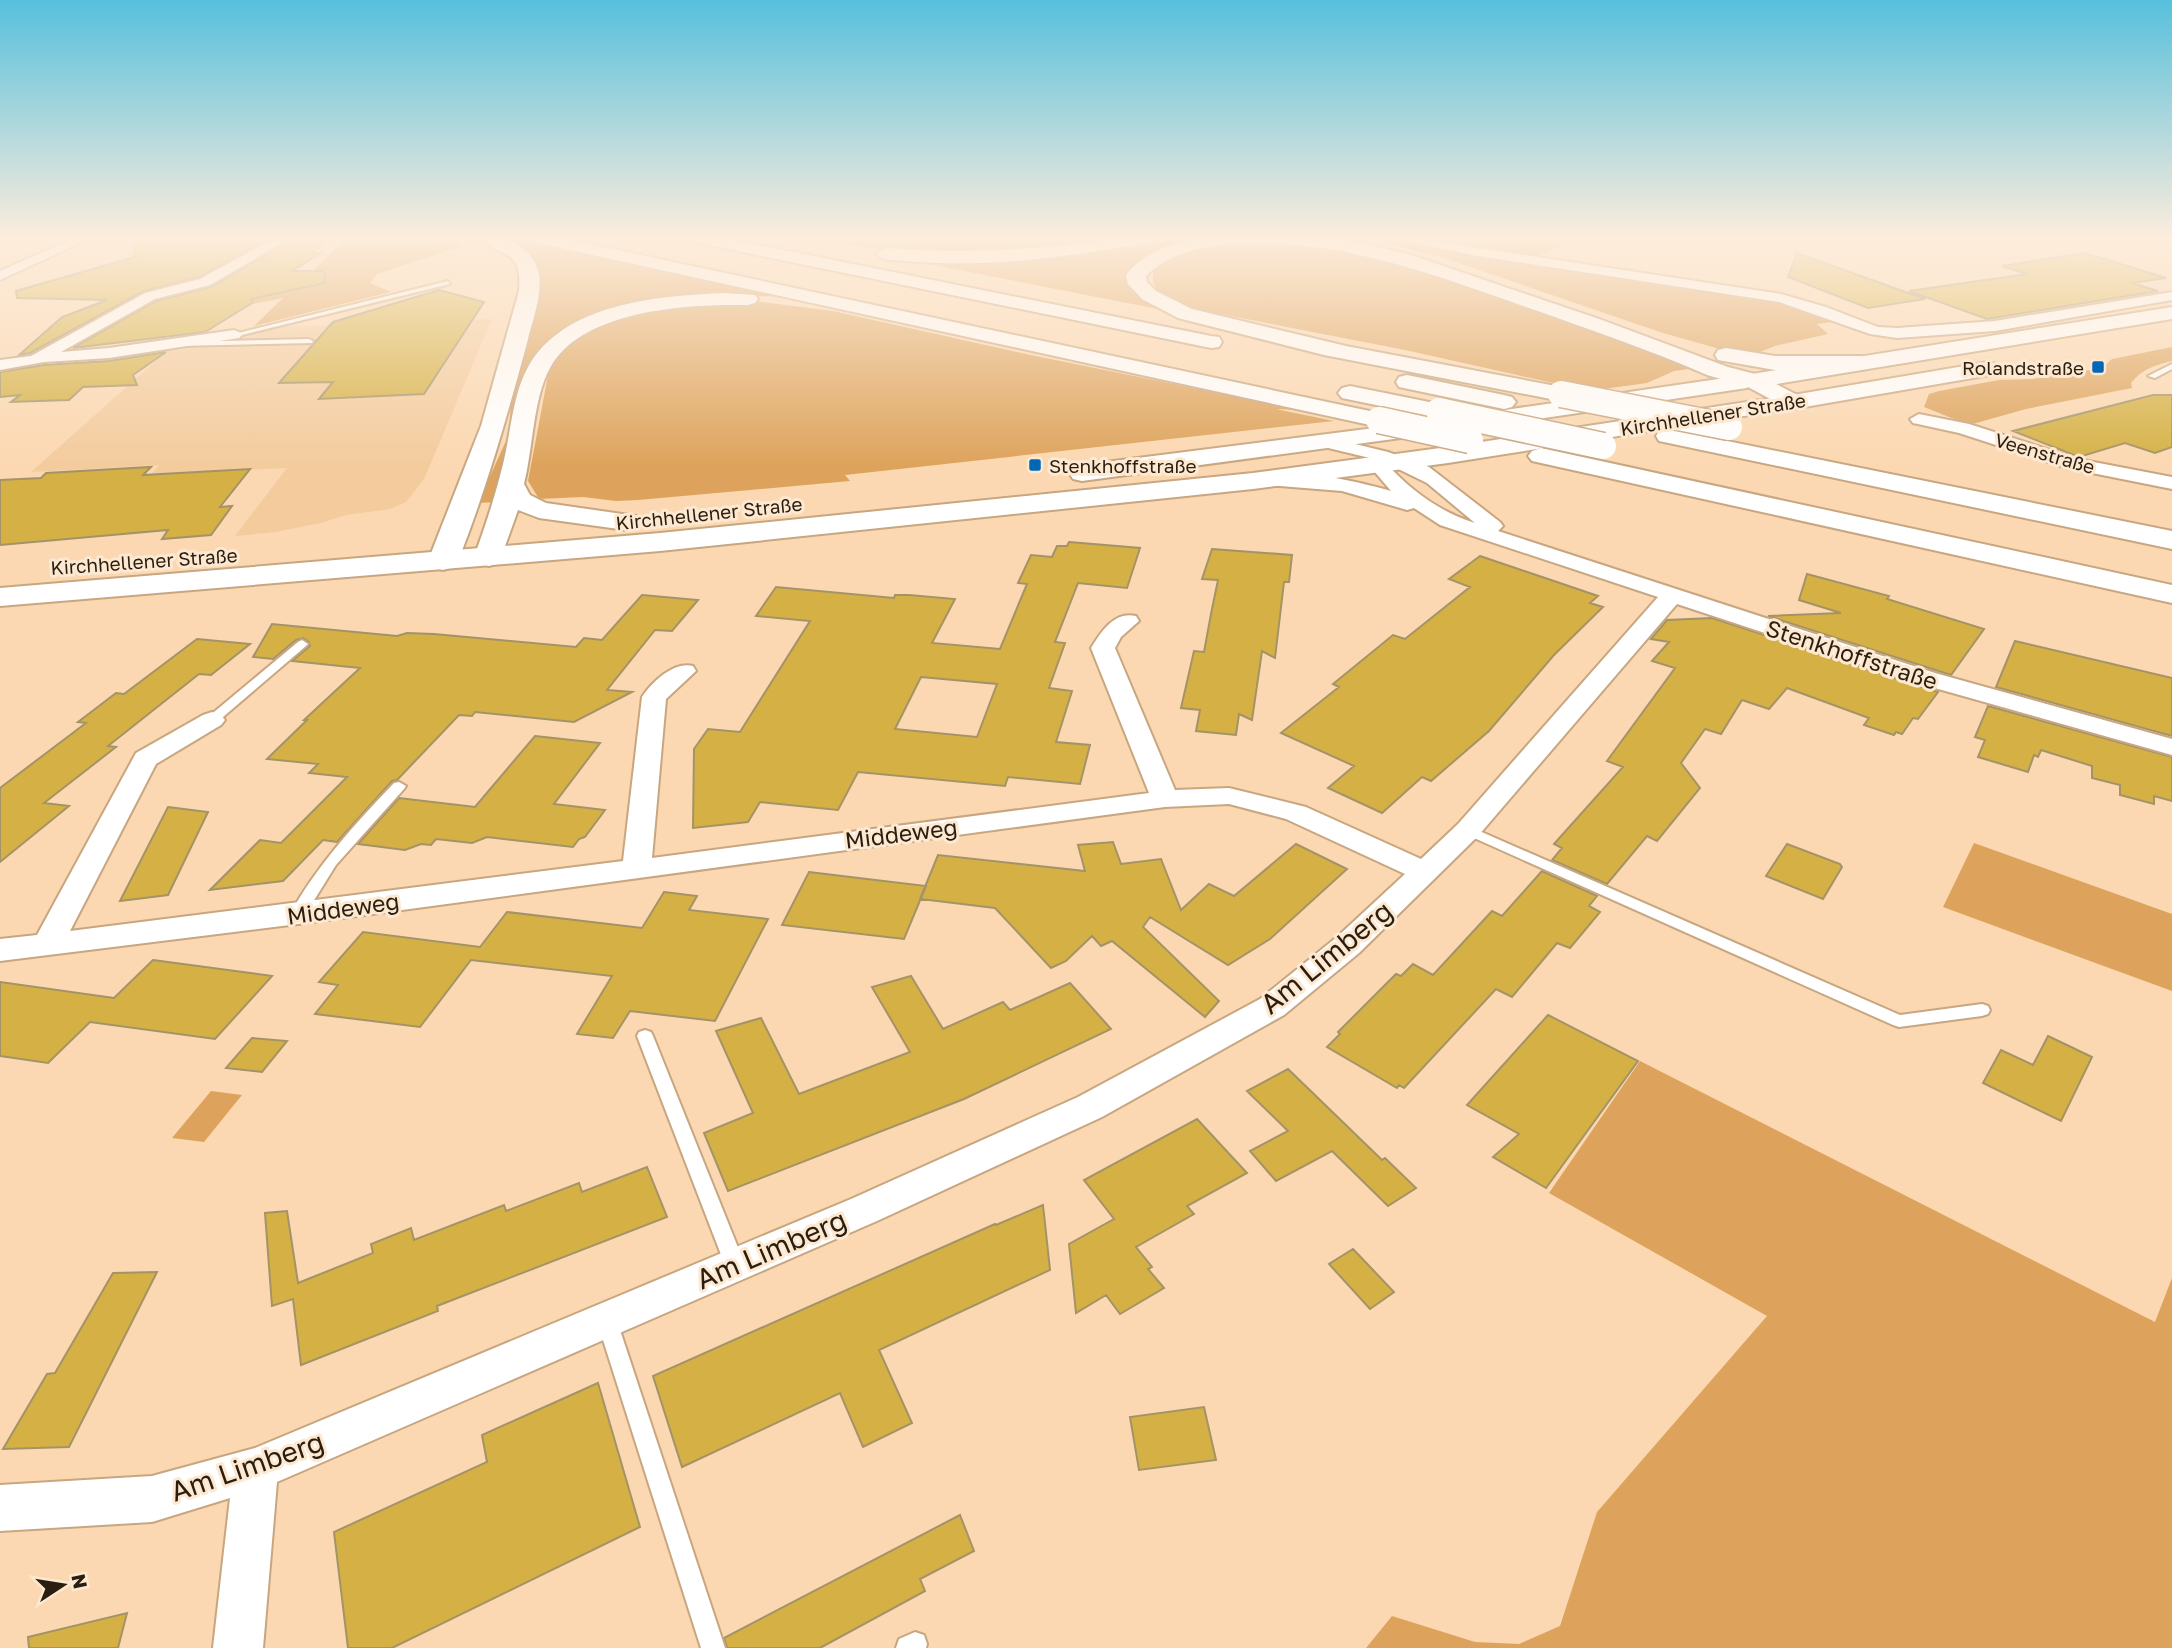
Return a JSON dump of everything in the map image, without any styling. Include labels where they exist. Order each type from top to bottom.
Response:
[{"type":"main road","points":[[449,549],[496,424],[524,313]]},
{"type":"main road","points":[[493,545],[512,485],[539,367],[552,348],[565,337],[598,321],[631,313]]},
{"type":"main road","points":[[855,313],[903,323],[937,325]]},
{"type":"main road","points":[[882,313],[2172,594]]},
{"type":"main road","points":[[972,313],[1297,381]]},
{"type":"main road","points":[[1068,313],[2172,540]]},
{"type":"main road","points":[[1147,313],[2060,492]]},
{"type":"main road","points":[[1183,313],[1349,353]]},
{"type":"main road","points":[[1562,313],[1668,350],[1725,374],[1752,381],[1793,402]]},
{"type":"main road","points":[[1591,313],[1737,366],[1752,381]]},
{"type":"main road","name":"Kirchhellener Straße","points":[[493,545],[626,522],[959,488],[1326,442],[1752,381],[2172,313]]},
{"type":"main road","points":[[1696,349],[1775,363],[1860,363]]},
{"type":"main road","name":"Kirchhellener Straße","points":[[0,597],[493,545],[677,541],[1252,481],[1384,460],[1448,455],[1793,402],[2004,366]]},
{"type":"main road","points":[[1324,387],[1430,425],[1603,446],[2104,552]]},
{"type":"main road","name":"Kirchhellener Straße","points":[[1384,460],[1386,445],[1430,425]]},
{"type":"main road","points":[[512,485],[519,500],[539,510],[626,522]]},
{"type":"main road","name":"Kirchhellener Straße","points":[[0,572],[449,549]]},
{"type":"street","points":[[35,360],[120,313]]},
{"type":"street","points":[[1828,313],[1875,331],[1897,333],[1995,326],[2072,313]]},
{"type":"street","points":[[0,365],[234,335]]},
{"type":"street","name":"Veenstraße","points":[[1919,419],[1963,428],[2074,464],[2172,483]]},
{"type":"street","name":"Stenkhoffstraße","points":[[1326,442],[1384,460],[1440,484],[1475,517],[1536,549]]},
{"type":"street","points":[[1440,484],[1448,455]]},
{"type":"street","name":"Stenkhoffstraße","points":[[1384,460],[1398,488],[1447,521],[1926,678],[2172,747]]},
{"type":"street","name":"Kirchhellener Straße","points":[[1252,481],[1331,482],[1350,485],[1382,494],[1447,521]]},
{"type":"street","name":"Am Limberg","points":[[0,1508],[152,1499],[256,1469],[864,1210],[1090,1107],[1272,1007],[1348,945],[1468,831],[1672,595]]},
{"type":"street","points":[[1128,621],[1112,633],[1103,648],[1165,799]]},
{"type":"street","points":[[637,867],[654,697],[684,671]]},
{"type":"street","points":[[48,944],[145,759],[212,720]]},
{"type":"street","name":"Middeweg","points":[[0,950],[299,914],[1165,799],[1229,796],[1296,813],[1425,872]]},
{"type":"street","points":[[238,1648],[256,1469]]},
{"type":"lane","points":[[234,335],[325,313]]},
{"type":"lane","points":[[175,344],[309,341]]},
{"type":"lane","points":[[2152,376],[2172,366]]},
{"type":"lane","points":[[212,720],[302,644]]},
{"type":"lane","points":[[299,914],[312,886],[342,847],[399,786]]},
{"type":"lane","points":[[1468,831],[1899,1021],[1982,1010]]},
{"type":"lane","points":[[645,1036],[735,1265]]},
{"type":"lane","points":[[606,1320],[713,1648]]},
{"type":"shaded area","points":[[268,313],[307,313],[254,326]]},
{"type":"shaded area","points":[[533,313],[635,313],[557,335],[543,346],[529,368],[497,502],[478,503],[509,434],[511,398]]},
{"type":"shaded area","points":[[641,313],[842,313],[1301,410],[1276,409],[1334,421],[845,475],[850,481],[638,500],[616,501],[583,497],[539,499],[528,481],[549,370],[565,343],[609,321]]},
{"type":"shaded area","points":[[1215,313],[1542,313],[1661,355],[1689,369],[1674,371],[1647,383],[1589,391],[1405,350]]},
{"type":"shaded area","points":[[1604,313],[1811,313],[1832,322],[1817,324],[1828,334],[1775,346],[1755,354],[1734,353]]},
{"type":"shaded area","points":[[492,319],[424,479],[406,502],[390,509],[346,515],[275,532],[235,536],[287,468],[152,474],[159,465],[31,472],[168,350],[213,343],[278,327]]},
{"type":"shaded area","points":[[2172,347],[2172,361],[2144,371],[2131,383],[2132,388],[2026,409],[1969,425],[1924,407],[1929,394],[1939,391],[1999,380],[2033,379],[2102,368],[2112,359]]},
{"type":"shaded area","points":[[1974,843],[2172,914],[2172,991],[1943,907]]},
{"type":"shaded area","points":[[1640,1061],[2155,1322],[2172,1278],[2172,1648],[1366,1648],[1392,1616],[1475,1642],[1519,1644],[1560,1626],[1597,1512],[1767,1316],[1549,1193]]},
{"type":"shaded area","points":[[211,1091],[242,1095],[204,1142],[172,1138]]},
{"type":"building","points":[[73,313],[104,313],[30,353],[19,355],[62,317]]},
{"type":"building","points":[[135,313],[236,313],[205,332],[73,348]]},
{"type":"building","points":[[363,313],[477,313],[424,394],[319,399],[333,382],[279,383],[333,322]]},
{"type":"building","points":[[1970,313],[2024,313],[1987,319]]},
{"type":"building","points":[[166,352],[133,375],[137,385],[83,387],[69,400],[11,402],[20,395],[0,397],[0,372],[44,365],[109,361]]},
{"type":"building","points":[[2153,395],[2172,395],[2172,447],[2155,453],[2125,443],[2079,457],[2013,431]]},
{"type":"building","points":[[151,467],[143,475],[250,469],[220,507],[232,506],[211,535],[162,539],[168,530],[0,545],[0,480],[41,478],[46,473]]},
{"type":"building","points":[[1069,542],[1140,548],[1127,588],[1078,583],[1055,642],[1065,643],[1049,688],[1072,691],[1056,742],[1090,745],[1080,784],[1008,777],[1005,786],[858,772],[838,810],[760,802],[748,822],[693,828],[694,749],[708,729],[740,732],[810,621],[756,616],[776,587],[894,598],[895,595],[909,595],[955,599],[932,643],[1000,649],[1027,584],[1018,583],[1031,555],[1052,557],[1057,546],[1067,546]],"holes":[[[921,677],[997,684],[977,737],[895,729]]]},
{"type":"building","points":[[1212,549],[1292,555],[1289,582],[1284,582],[1275,658],[1262,651],[1252,720],[1239,714],[1236,735],[1196,731],[1200,710],[1181,708],[1194,651],[1204,652],[1218,580],[1202,579]]},
{"type":"building","points":[[1480,556],[1598,596],[1590,603],[1603,607],[1554,655],[1489,731],[1431,781],[1422,777],[1382,813],[1328,788],[1354,766],[1281,733],[1339,687],[1333,684],[1393,635],[1405,639],[1470,587],[1449,579]]},
{"type":"building","points":[[1807,574],[1889,596],[1887,599],[1984,629],[1951,675],[1768,616],[1841,613],[1799,600]]},
{"type":"building","points":[[642,595],[698,600],[672,631],[655,630],[607,690],[632,692],[574,722],[475,712],[472,716],[459,715],[397,780],[392,781],[337,842],[323,840],[283,881],[210,890],[260,840],[281,843],[347,777],[309,773],[318,764],[267,759],[360,668],[292,661],[310,646],[303,638],[296,640],[273,659],[253,657],[272,624],[397,636],[407,633],[434,634],[576,647],[584,638],[602,640]]},
{"type":"building","points":[[1712,618],[1938,692],[1918,719],[1913,718],[1902,734],[1896,732],[1894,735],[1864,725],[1869,718],[1787,688],[1769,709],[1742,700],[1721,734],[1705,729],[1681,763],[1700,788],[1657,841],[1647,836],[1607,884],[1552,860],[1562,848],[1554,844],[1623,767],[1607,761],[1675,668],[1652,661],[1669,642],[1651,639],[1667,620]]},
{"type":"building","points":[[197,639],[250,644],[211,675],[199,674],[108,746],[116,747],[44,803],[69,806],[0,862],[0,788],[86,723],[78,722],[116,693],[124,694]]},
{"type":"building","points":[[2015,641],[2172,678],[2172,736],[1996,687]]},
{"type":"building","points":[[1988,706],[2172,757],[2172,801],[2154,796],[2154,804],[2120,795],[2120,785],[2092,778],[2092,766],[2041,750],[2038,757],[2034,755],[2028,772],[1978,757],[1985,740],[1975,737]]},
{"type":"building","points":[[535,736],[600,743],[554,804],[605,810],[585,837],[579,839],[573,847],[487,837],[472,843],[436,839],[431,845],[421,844],[405,850],[358,844],[399,798],[475,807]]},
{"type":"building","points":[[168,807],[208,812],[168,895],[120,901]]},
{"type":"building","points":[[1113,842],[1121,864],[1161,859],[1181,910],[1209,884],[1234,896],[1296,844],[1347,869],[1270,939],[1228,965],[1150,917],[1143,927],[1219,1001],[1205,1017],[1112,941],[1101,946],[1092,936],[1066,961],[1051,968],[995,908],[920,899],[938,855],[1085,871],[1078,845]]},
{"type":"building","points":[[1787,844],[1842,867],[1823,899],[1766,876]]},
{"type":"building","points":[[1542,871],[1597,896],[1589,906],[1600,912],[1570,948],[1557,943],[1512,997],[1496,989],[1404,1088],[1399,1085],[1397,1088],[1327,1047],[1340,1034],[1338,1032],[1396,974],[1401,976],[1413,964],[1433,975],[1492,911],[1502,916]]},
{"type":"building","points":[[809,872],[926,886],[904,939],[782,925]]},
{"type":"building","points":[[664,892],[697,896],[689,910],[768,919],[715,1021],[630,1011],[613,1038],[577,1034],[612,976],[471,960],[420,1027],[315,1014],[338,985],[319,982],[363,932],[480,947],[507,912],[642,928]]},
{"type":"building","points":[[153,960],[272,976],[215,1039],[90,1022],[48,1063],[0,1056],[0,982],[114,998]]},
{"type":"building","points":[[911,976],[943,1029],[1003,1002],[1010,1010],[1070,983],[1111,1029],[964,1099],[728,1191],[704,1133],[753,1113],[716,1031],[761,1018],[799,1094],[910,1052],[872,987]]},
{"type":"building","points":[[1548,1015],[1638,1061],[1546,1188],[1493,1157],[1519,1134],[1467,1105]]},
{"type":"building","points":[[2048,1036],[2092,1057],[2061,1121],[1983,1083],[2001,1050],[2033,1065]]},
{"type":"building","points":[[252,1038],[287,1041],[262,1072],[226,1068]]},
{"type":"building","points":[[1288,1069],[1382,1160],[1385,1158],[1416,1188],[1388,1206],[1332,1151],[1276,1181],[1250,1151],[1288,1131],[1247,1091]]},
{"type":"building","points":[[1197,1119],[1247,1173],[1187,1206],[1194,1214],[1136,1247],[1152,1267],[1148,1269],[1164,1288],[1120,1314],[1106,1295],[1076,1313],[1069,1244],[1114,1219],[1084,1180]]},
{"type":"building","points":[[647,1167],[667,1217],[437,1306],[438,1311],[301,1365],[293,1299],[272,1306],[265,1213],[287,1211],[298,1283],[373,1253],[371,1244],[411,1228],[414,1240],[504,1205],[506,1211],[579,1183],[582,1192]]},
{"type":"building","points":[[1043,1205],[1050,1270],[879,1350],[912,1423],[863,1447],[840,1393],[682,1467],[653,1376]]},
{"type":"building","points":[[1353,1249],[1394,1292],[1370,1309],[1329,1264]]},
{"type":"building","points":[[157,1272],[69,1447],[3,1449],[47,1374],[55,1373],[113,1273]]},
{"type":"building","points":[[598,1383],[640,1527],[392,1648],[348,1648],[334,1532],[487,1462],[482,1435]]},
{"type":"building","points":[[1204,1407],[1216,1460],[1139,1470],[1130,1417]]},
{"type":"building","points":[[960,1515],[974,1551],[920,1579],[925,1591],[820,1648],[727,1648],[724,1638]]},
{"type":"building","points":[[127,1613],[118,1648],[29,1648],[28,1637]]},
{"type":"place","name":"Rolandstraße","points":[[2098,367]]},
{"type":"place","name":"Stenkhoffstraße","points":[[1035,465]]}]
